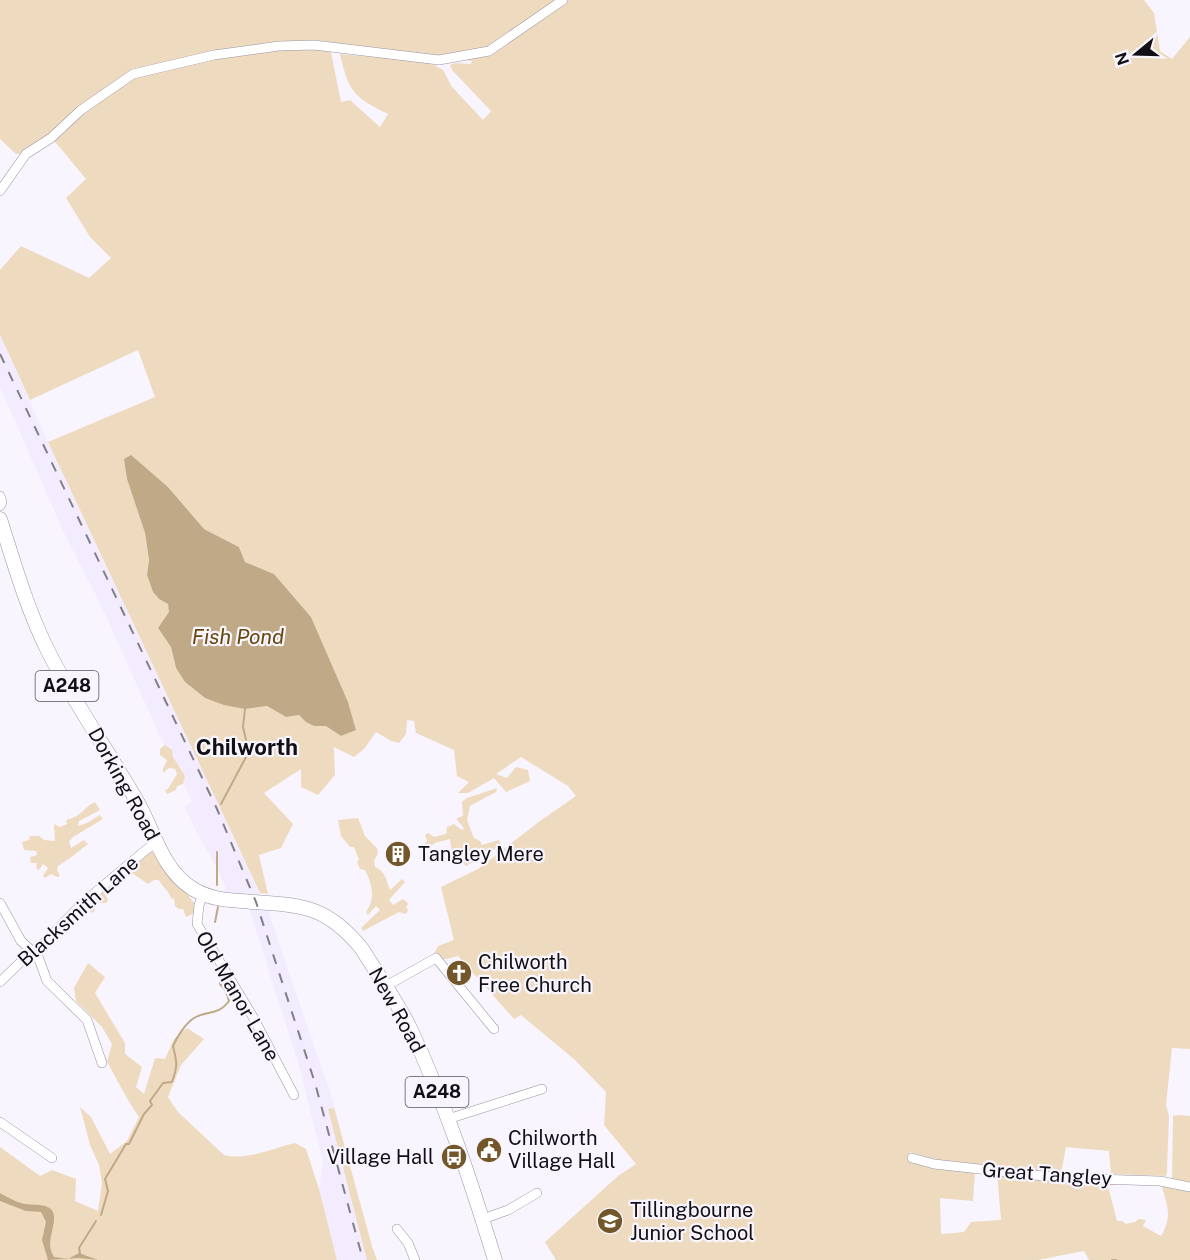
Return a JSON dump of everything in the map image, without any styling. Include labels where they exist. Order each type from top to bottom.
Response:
[{"type":"main road","name":"Dorking Road","points":[[0,519],[19,578],[48,650],[138,802],[173,873],[202,894],[223,900],[251,902]]},
{"type":"main road","name":"New Road","points":[[251,902],[281,903],[302,907],[330,919],[353,939],[386,986],[413,1035],[448,1119],[495,1260]]},
{"type":"street","points":[[0,191],[26,154],[51,138],[81,110],[133,74],[214,55],[279,46],[314,45],[439,60],[489,51],[563,0]]},
{"type":"street","points":[[0,496],[2,502],[0,506]]},
{"type":"street","name":"Blacksmith Lane","points":[[0,982],[84,902],[157,842]]},
{"type":"street","name":"Old Manor Lane","points":[[202,894],[197,924],[253,1017],[294,1095]]},
{"type":"street","points":[[0,903],[21,941],[34,951],[47,981],[87,1020],[102,1063]]},
{"type":"street","points":[[386,986],[436,958],[494,1029]]},
{"type":"street","points":[[448,1119],[542,1089]]},
{"type":"street","points":[[0,1122],[52,1158]]},
{"type":"street","name":"Great Tangley","points":[[912,1158],[933,1164],[1062,1178],[1160,1181],[1188,1188]]},
{"type":"street","points":[[483,1219],[508,1210],[537,1192]]},
{"type":"street","points":[[397,1229],[408,1243],[415,1260]]},
{"type":"shaded area","points":[[0,0],[1144,0],[1154,13],[1160,51],[1172,59],[1190,37],[1190,1049],[1172,1048],[1166,1105],[1169,1116],[1166,1176],[1111,1174],[1109,1151],[1066,1147],[1061,1173],[941,1161],[910,1152],[909,1162],[975,1171],[973,1201],[940,1198],[941,1234],[964,1232],[971,1222],[1001,1220],[997,1173],[1130,1182],[1108,1186],[1117,1221],[1126,1224],[1139,1219],[1146,1220],[1143,1226],[1161,1236],[1168,1216],[1161,1184],[1190,1192],[1190,1260],[1089,1260],[1084,1251],[1038,1260],[556,1260],[545,1242],[618,1176],[636,1164],[604,1125],[606,1092],[575,1060],[521,1015],[514,1019],[458,956],[431,959],[438,946],[454,940],[441,887],[478,869],[576,796],[568,786],[521,757],[496,774],[507,778],[516,767],[528,770],[530,781],[506,792],[494,778],[468,793],[458,793],[469,782],[457,776],[454,750],[416,733],[414,721],[407,720],[406,734],[399,743],[376,732],[364,749],[354,757],[334,747],[335,775],[318,795],[301,787],[301,769],[264,793],[293,824],[281,848],[259,855],[268,894],[260,893],[48,442],[155,397],[138,350],[30,400],[0,335],[0,270],[21,246],[89,278],[111,258],[90,237],[66,198],[86,179],[52,138],[26,154],[16,154],[0,139]],"holes":[[[315,40],[472,61],[471,64],[450,65],[452,70],[491,111],[483,120],[452,87],[443,70],[429,62],[340,54],[350,86],[360,98],[388,114],[380,127],[350,100],[341,102],[331,52],[309,48],[266,50],[269,43]],[[130,455],[168,487],[204,529],[239,547],[245,562],[274,574],[311,617],[348,702],[356,730],[341,736],[324,725],[311,724],[299,715],[286,717],[267,706],[245,709],[205,698],[185,682],[176,668],[171,647],[158,628],[170,612],[168,604],[153,592],[147,575],[149,560],[145,533],[127,479]]]},
{"type":"shaded area","points":[[0,335],[268,911],[334,1104],[373,1260],[337,1260],[319,1189],[323,1162],[298,1062],[247,902],[221,894],[226,887],[184,806],[192,802],[99,601],[66,537],[0,387]]},
{"type":"shaded area","points":[[165,745],[172,750],[173,757],[185,776],[183,784],[167,794],[165,790],[177,774],[175,769],[169,768],[163,773],[167,760],[160,755],[160,749]]},
{"type":"shaded area","points":[[497,788],[496,792],[470,806],[467,820],[474,838],[482,845],[499,840],[501,845],[466,866],[452,854],[450,839],[435,843],[424,850],[422,846],[427,841],[425,835],[428,833],[434,837],[446,834],[447,827],[454,824],[462,830],[464,828],[457,820],[463,816],[462,802],[467,798]]},
{"type":"shaded area","points":[[95,802],[100,810],[79,821],[78,826],[100,815],[103,819],[73,837],[69,842],[71,848],[84,840],[88,844],[58,866],[60,876],[51,874],[45,878],[43,876],[48,868],[43,864],[39,870],[36,868],[37,863],[31,863],[30,857],[37,855],[36,851],[24,850],[22,842],[29,840],[30,836],[55,841],[54,824],[60,827],[67,824],[68,819]]},
{"type":"shaded area","points":[[358,818],[365,836],[377,848],[375,867],[384,874],[390,890],[402,879],[405,882],[389,900],[393,905],[403,899],[409,904],[406,906],[408,911],[405,914],[399,912],[363,931],[361,928],[380,910],[376,906],[368,915],[366,912],[372,897],[370,881],[365,870],[360,869],[354,847],[350,847],[341,836],[338,820]]},
{"type":"shaded area","points":[[149,850],[159,856],[194,903],[198,904],[199,911],[186,917],[183,909],[175,906],[174,898],[171,899],[159,880],[148,884],[132,873],[110,887],[106,903],[95,903],[95,911],[91,913],[87,903]]},
{"type":"shaded area","points":[[88,963],[105,977],[95,993],[125,1043],[125,1054],[142,1067],[136,1087],[144,1094],[155,1058],[165,1059],[174,1039],[187,1028],[204,1039],[181,1065],[168,1097],[178,1112],[224,1155],[250,1155],[295,1143],[306,1149],[337,1260],[0,1260],[0,1147],[40,1176],[52,1170],[76,1179],[75,1201],[98,1211],[102,1183],[99,1165],[90,1145],[80,1107],[91,1117],[110,1154],[127,1141],[139,1117],[107,1062],[112,1044],[102,1027],[76,1001],[74,988]]},
{"type":"shaded area","points":[[334,1108],[377,1260],[367,1260],[328,1109]]},
{"type":"shaded area","points":[[1173,1116],[1190,1116],[1190,1182],[1172,1179]]},
{"type":"water","name":"Fish Pond","points":[[131,455],[168,487],[204,529],[239,547],[245,562],[274,574],[311,617],[348,702],[356,730],[341,736],[326,726],[314,726],[306,722],[299,715],[286,717],[267,706],[245,709],[224,705],[205,698],[185,682],[176,668],[171,647],[158,628],[169,612],[168,604],[153,592],[147,575],[149,560],[145,533],[127,479],[124,459]]},
{"type":"water","points":[[0,1193],[18,1202],[51,1209],[54,1214],[50,1243],[52,1252],[54,1257],[67,1259],[48,1260],[42,1240],[46,1222],[41,1212],[26,1211],[0,1201]]},
{"type":"water","points":[[79,1253],[98,1260],[79,1258],[69,1259]]},
{"type":"waterway","points":[[221,804],[246,757],[247,744],[243,727],[245,709]]},
{"type":"waterway","points":[[217,852],[217,885]]},
{"type":"waterway","points":[[215,922],[218,907]]},
{"type":"waterway","points":[[101,1215],[108,1191],[105,1179],[126,1144],[129,1144],[144,1114],[152,1105],[150,1101],[163,1083],[172,1082],[176,1064],[173,1046],[179,1035],[194,1018],[217,1011],[229,1001],[226,991],[220,984],[220,977]]},
{"type":"waterway","points":[[80,1254],[79,1248],[96,1221]]},
{"type":"railway","points":[[0,354],[217,809],[256,902],[315,1083],[363,1260]]},
{"type":"place","name":"Tangley Mere","points":[[398,854]]},
{"type":"place","name":"Chilworth Free Church","points":[[459,973]]},
{"type":"place","name":"Chilworth Village Hall","points":[[489,1150]]},
{"type":"place","name":"Village Hall","points":[[454,1157]]},
{"type":"place","name":"Tillingbourne Junior School","points":[[610,1221]]},
{"type":"district","name":"Chilworth","points":[[247,747]]}]
